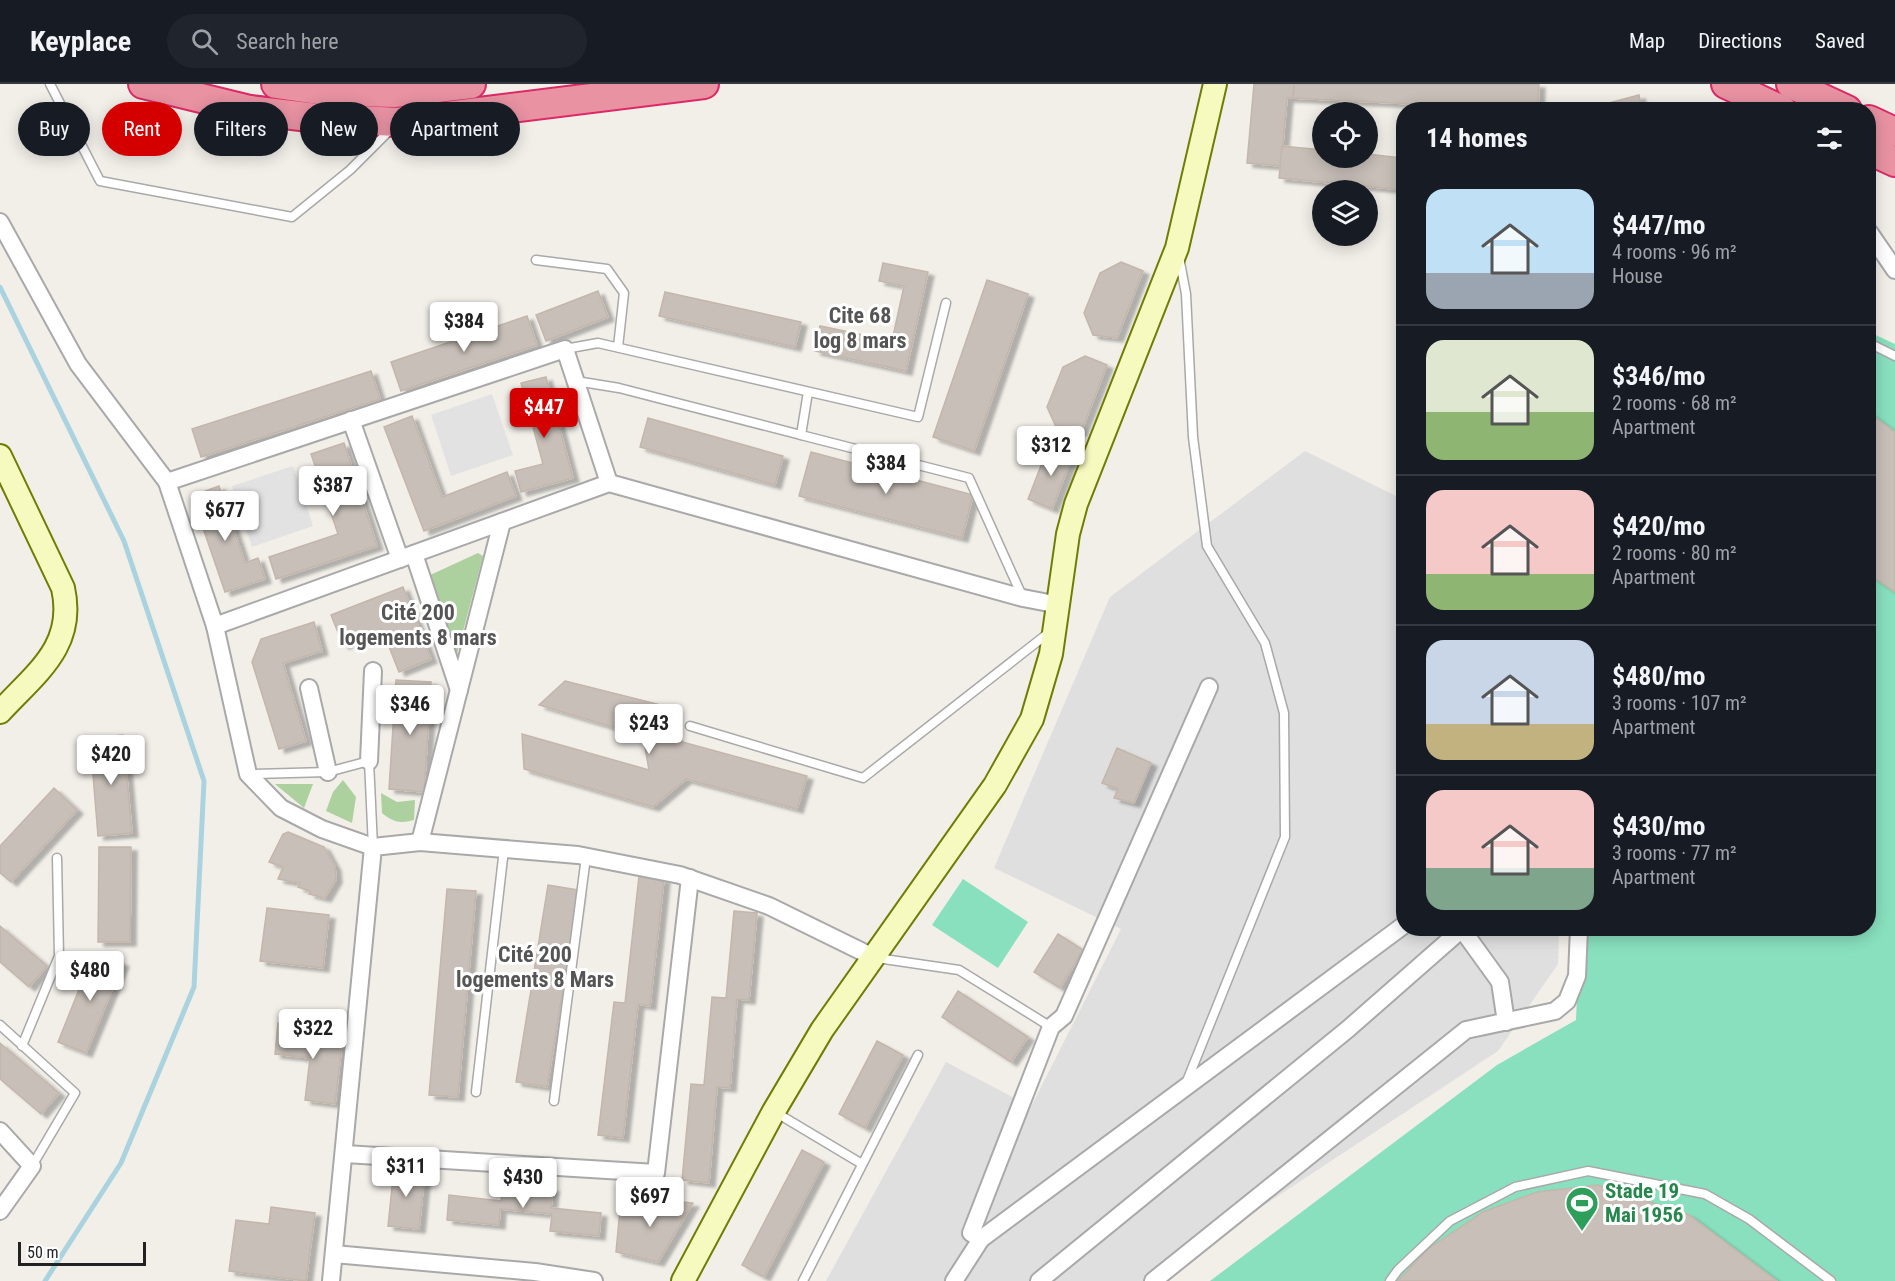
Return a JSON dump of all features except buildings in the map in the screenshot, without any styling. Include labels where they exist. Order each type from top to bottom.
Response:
[{"type":"highway","points":[[143,84],[250,110],[317,118],[390,122]]},
{"type":"highway","points":[[276,84],[325,91],[394,93],[471,84]]},
{"type":"highway","points":[[520,107],[704,84]]},
{"type":"highway","points":[[1791,84],[1830,102]]},
{"type":"highway","points":[[1730,86],[1765,102]]},
{"type":"highway","points":[[1876,123],[1895,132]]},
{"type":"highway","points":[[1876,153],[1895,162]]},
{"type":"main road","points":[[683,1281],[774,1111],[822,1030],[995,785],[1032,719],[1051,654],[1068,534],[1076,504],[1177,248],[1215,85]]},
{"type":"main road","points":[[0,456],[5,479],[63,588],[67,605],[62,639],[53,654],[0,712]]},
{"type":"street","points":[[1730,86],[1750,102]]},
{"type":"street","points":[[0,222],[78,363],[167,483],[215,626],[248,774],[281,808],[322,829],[373,847],[420,842],[586,857],[690,878],[769,906],[873,957]]},
{"type":"street","points":[[1876,240],[1893,259]]},
{"type":"street","points":[[167,483],[565,349],[609,483]]},
{"type":"street","points":[[351,420],[459,691]]},
{"type":"street","points":[[215,626],[609,483],[1023,598],[1059,605]]},
{"type":"street","points":[[420,842],[502,522]]},
{"type":"street","points":[[369,761],[373,671]]},
{"type":"street","points":[[981,1239],[971,1233],[1051,1027],[1064,1016],[1209,687]]},
{"type":"street","points":[[309,688],[328,772]]},
{"type":"street","points":[[331,1281],[373,847]]},
{"type":"street","points":[[345,1154],[656,1173],[690,878]]},
{"type":"street","points":[[954,1281],[981,1239],[1396,932]]},
{"type":"street","points":[[1039,1281],[1348,1029],[1454,936]]},
{"type":"street","points":[[1467,936],[1500,982],[1506,1022]]},
{"type":"street","points":[[1153,1281],[1466,1030],[1555,1011],[1567,1001],[1577,976],[1579,936]]},
{"type":"street","points":[[0,1131],[32,1166],[0,1211]]},
{"type":"street","points":[[334,1254],[535,1277],[594,1281]]},
{"type":"lane","points":[[50,84],[100,181],[292,218],[350,170],[390,130]]},
{"type":"lane","points":[[1177,248],[1186,294],[1193,437],[1207,546],[1265,643],[1284,713],[1285,837],[1185,1088]]},
{"type":"lane","points":[[536,260],[607,269],[624,293],[618,347]]},
{"type":"lane","points":[[565,349],[598,343],[918,417],[946,303]]},
{"type":"lane","points":[[1876,346],[1895,356]]},
{"type":"lane","points":[[576,381],[619,388],[969,478],[1023,598]]},
{"type":"lane","points":[[801,435],[808,392]]},
{"type":"lane","points":[[690,726],[863,778],[1055,627]]},
{"type":"lane","points":[[248,774],[328,772],[369,761],[373,847]]},
{"type":"lane","points":[[476,1092],[504,849]]},
{"type":"lane","points":[[554,1101],[586,857]]},
{"type":"lane","points":[[22,1046],[59,956],[57,858]]},
{"type":"lane","points":[[873,957],[959,970],[1051,1027]]},
{"type":"lane","points":[[0,1025],[75,1093],[32,1166]]},
{"type":"lane","points":[[803,1281],[918,1054]]},
{"type":"lane","points":[[774,1111],[862,1164]]},
{"type":"lane","points":[[1390,1281],[1398,1270],[1450,1221],[1515,1187],[1588,1172],[1705,1194],[1749,1220],[1831,1281]]},
{"type":"shaded area","points":[[492,394],[513,455],[451,476],[431,415]]},
{"type":"shaded area","points":[[1305,451],[1396,496],[1396,936],[1559,936],[1558,964],[1498,1051],[1149,1281],[826,1281],[946,1062],[1031,1107],[1121,929],[994,868],[1110,597]]},
{"type":"shaded area","points":[[293,466],[313,526],[252,547],[232,486]]},
{"type":"green space","points":[[1876,335],[1895,344],[1895,1281],[1210,1281],[1497,1065],[1576,1020],[1580,936],[1876,936]]},
{"type":"green space","points":[[478,553],[483,556],[457,654],[428,576]]},
{"type":"green space","points":[[343,780],[356,797],[352,823],[326,811],[333,792]]},
{"type":"green space","points":[[275,784],[313,784],[304,808]]},
{"type":"green space","points":[[381,793],[397,802],[415,800],[414,820],[397,821],[382,813]]},
{"type":"green space","points":[[963,879],[1028,922],[998,968],[932,925]]},
{"type":"waterway","points":[[0,287],[124,541],[204,781],[194,987],[121,1163],[45,1281]]},
{"type":"place","name":"Stade 19 Mai 1956","points":[[1582,1232]]},
{"type":"district","name":"Cite 68 log 8 mars","points":[[860,328]]},
{"type":"district","name":"Cité 200 logements 8 mars","points":[[418,624]]},
{"type":"district","name":"Cité 200 logements 8 Mars","points":[[535,966]]}]
